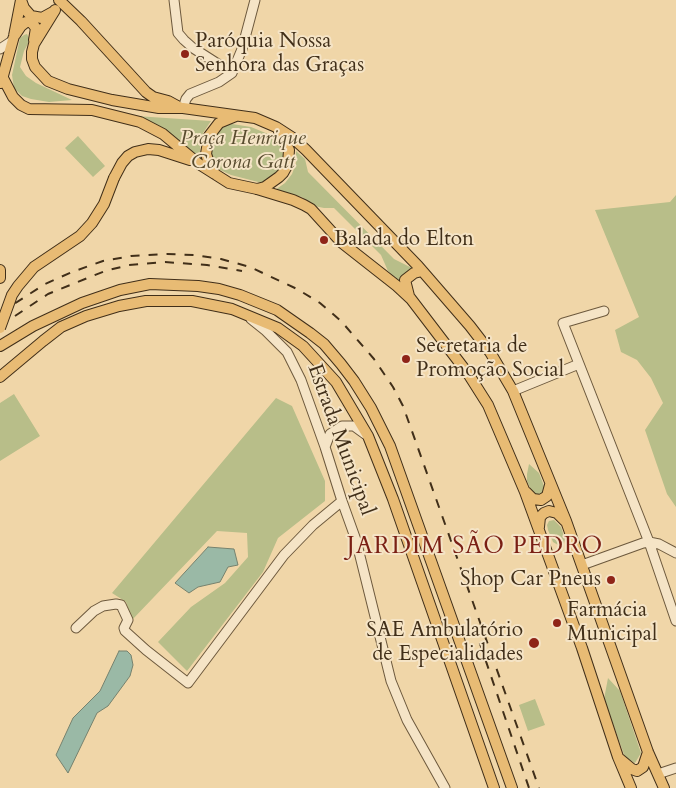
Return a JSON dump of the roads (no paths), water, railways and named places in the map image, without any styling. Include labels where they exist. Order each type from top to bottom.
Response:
[{"type":"main road","points":[[21,0],[27,13],[37,17],[47,16],[58,3]]},
{"type":"main road","points":[[21,0],[13,38],[2,75],[9,91],[17,101],[29,108],[92,110],[140,122],[163,134],[199,164],[228,183],[257,189],[293,200],[311,210],[341,242],[397,286],[410,299],[484,397],[525,492],[582,648],[618,757],[632,788]]},
{"type":"main road","points":[[34,44],[58,3]]},
{"type":"main road","points":[[58,3],[81,22],[146,92],[182,108]]},
{"type":"main road","points":[[13,38],[26,22],[31,22],[35,26],[32,60],[35,67],[48,82],[58,87],[86,95],[138,105],[239,115],[254,118],[276,127],[294,138],[422,271],[490,352],[513,391],[566,521],[648,752],[664,788]]},
{"type":"main road","points":[[217,177],[210,166],[206,154],[209,136],[219,123],[239,115]]},
{"type":"main road","points":[[257,189],[265,187],[279,177],[288,164],[289,150],[276,127]]},
{"type":"main road","points":[[0,328],[12,295],[34,267],[80,236],[92,223],[104,204],[122,163],[128,156],[148,149],[159,150],[175,154],[199,164]]},
{"type":"main road","points":[[0,270],[0,278]]},
{"type":"main road","points":[[410,299],[405,280],[414,273],[422,271]]},
{"type":"main road","name":"Estrada Municipal","points":[[0,346],[33,326],[82,303],[120,290],[150,284],[198,286],[240,294],[277,310],[317,338],[354,381],[371,408],[394,454],[512,788]]},
{"type":"main road","points":[[0,377],[62,327],[86,316],[119,306],[159,300],[192,301],[232,309],[278,328],[296,341],[314,357],[336,382],[368,436],[396,508],[494,788]]},
{"type":"main road","points":[[525,492],[533,499],[540,500],[546,496],[550,485]]},
{"type":"main road","points":[[539,531],[540,517],[546,512],[552,511],[557,513],[566,521]]},
{"type":"main road","points":[[618,757],[637,771],[643,767],[648,752]]},
{"type":"street","points":[[174,0],[178,32],[184,40],[232,73]]},
{"type":"street","points":[[182,108],[190,94],[219,82],[232,73],[242,49],[255,0]]},
{"type":"street","points":[[0,49],[13,38]]},
{"type":"street","points":[[604,311],[563,323],[649,542],[676,622]]},
{"type":"street","name":"Estrada Municipal","points":[[247,316],[281,346],[292,360],[301,380],[356,540],[392,681],[407,720],[445,788]]},
{"type":"street","points":[[513,391],[579,364]]},
{"type":"street","points":[[325,447],[330,434],[342,426],[354,426],[368,436]]},
{"type":"street","points":[[76,628],[94,611],[103,606],[121,605],[128,620],[124,628],[125,631],[188,683],[284,555],[313,525],[342,502]]},
{"type":"street","points":[[582,565],[649,542],[659,544],[676,553]]},
{"type":"street","points":[[658,774],[676,768]]},
{"type":"railway","points":[[0,313],[45,284],[103,261],[131,256],[167,254],[221,259],[250,267],[297,289],[320,303],[341,321],[374,359],[403,406],[539,788]]},
{"type":"railway","points":[[0,326],[48,294],[105,271],[129,265],[165,262],[207,265],[242,271]]},
{"type":"railway","points":[[474,626],[529,788]]},
{"type":"place","name":"Paróquia Nossa Senhora das Graças","points":[[185,54]]},
{"type":"place","name":"Balada do Elton","points":[[324,240]]},
{"type":"place","name":"Secretaria de Promoção Social","points":[[406,359]]},
{"type":"place","name":"Shop Car Pneus","points":[[611,580]]},
{"type":"place","name":"Farmácia Municipal","points":[[557,623]]},
{"type":"place","name":"SAE Ambulatório de Especialidades","points":[[534,643]]},
{"type":"district","name":"JARDIM SÃO PEDRO","points":[[475,547]]},
{"type":"park label","name":"Praça Henrique Corona Gatt","points":[[243,151]]}]
